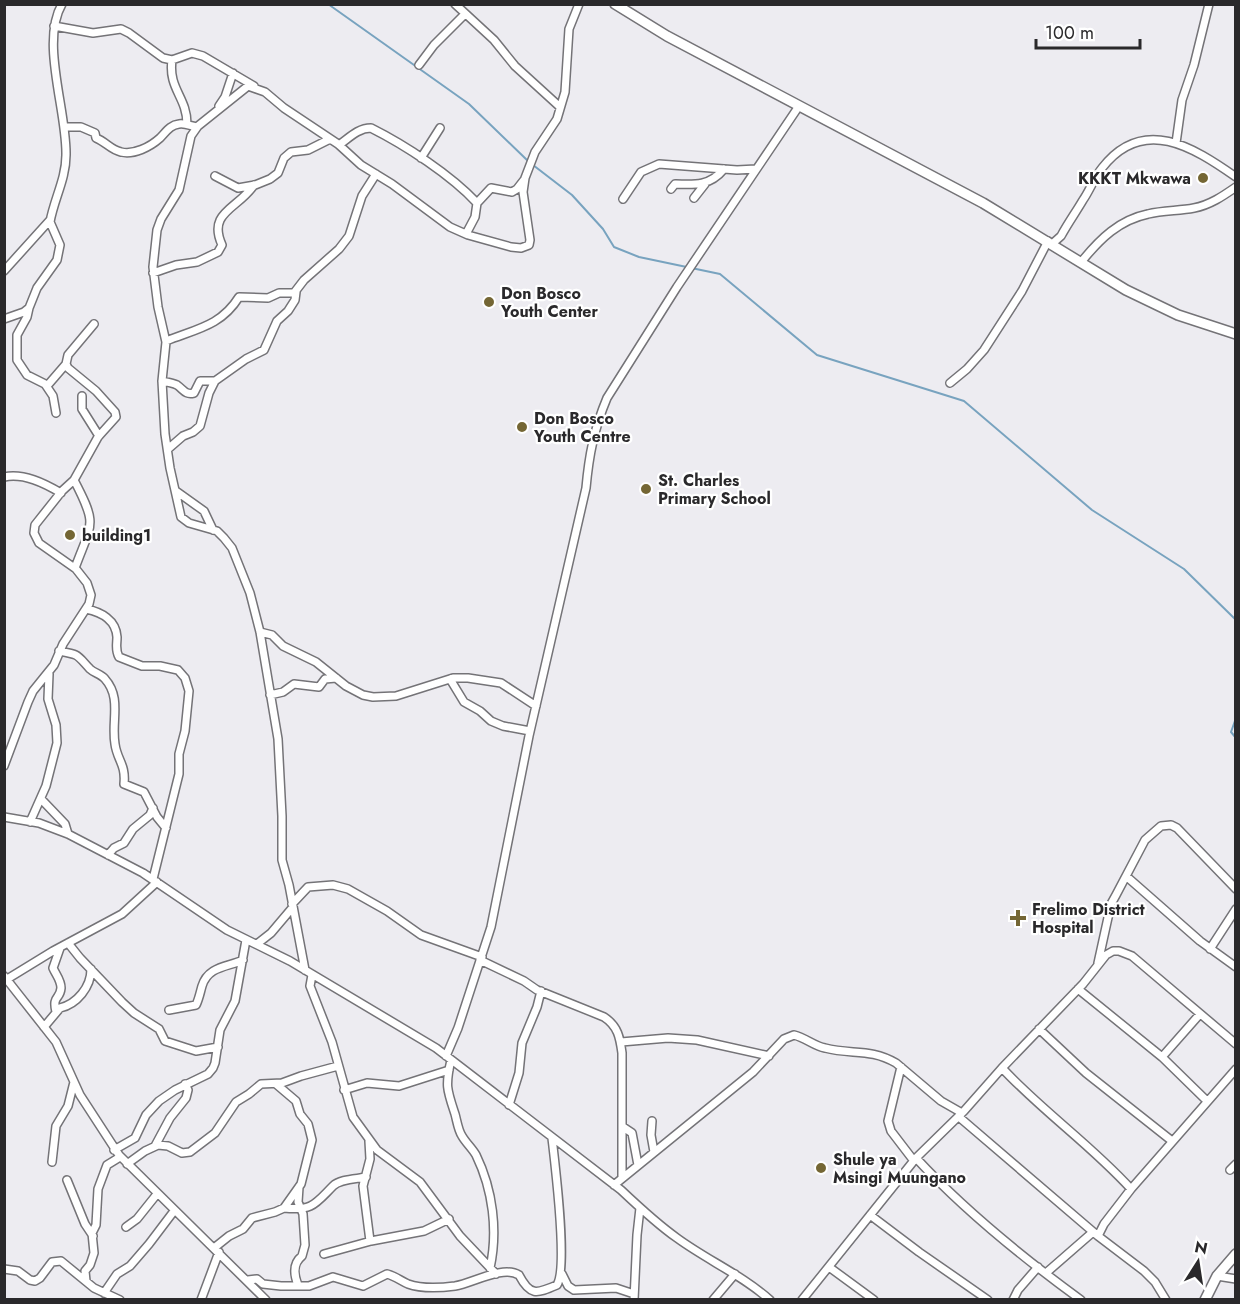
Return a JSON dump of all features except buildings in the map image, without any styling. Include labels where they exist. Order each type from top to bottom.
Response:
[{"type":"street","points":[[4,271],[42,226],[50,220],[66,170],[65,127],[53,46],[54,26],[62,4]]},
{"type":"street","points":[[54,26],[93,33],[121,29],[163,58],[172,60],[192,53],[203,56],[258,88],[339,145],[362,165],[450,226],[466,234],[521,248],[529,245],[530,240],[523,192],[525,178],[535,152],[553,126],[565,92],[569,29],[579,4]]},
{"type":"street","points":[[615,4],[667,36],[983,203],[1082,261],[1126,290],[1198,323],[1236,334]]},
{"type":"street","points":[[1176,143],[1182,100],[1194,66],[1209,4]]},
{"type":"street","points":[[455,5],[494,40],[515,66],[560,107]]},
{"type":"street","points":[[419,65],[434,45],[465,14]]},
{"type":"street","points":[[172,60],[171,77],[185,106],[186,124]]},
{"type":"street","points":[[219,109],[233,73]]},
{"type":"street","points":[[258,88],[246,86],[197,127],[191,136],[179,190],[157,230],[153,273],[166,341],[162,381],[170,468],[181,517],[189,523],[213,530],[224,538],[232,548],[250,593],[260,632],[279,758],[282,816],[280,850],[309,972],[310,986],[332,1042],[352,1117],[377,1150],[420,1182],[460,1236],[493,1271]]},
{"type":"street","points":[[493,1271],[495,1229],[493,1212],[478,1160],[460,1134],[446,1089],[448,1058],[481,958],[497,900],[530,731],[586,488],[590,450],[599,416],[607,398],[676,287],[799,106]]},
{"type":"street","points":[[65,127],[89,129],[95,133],[96,138],[106,142],[111,148],[119,152],[134,153],[158,140],[176,124],[197,127]]},
{"type":"street","points":[[339,145],[358,130],[371,128],[448,177],[477,203]]},
{"type":"street","points":[[421,158],[440,128]]},
{"type":"street","points":[[215,176],[238,188],[254,185],[278,173],[284,159],[291,152],[308,150],[330,139]]},
{"type":"street","points":[[950,383],[984,350],[1050,242],[1061,236],[1102,168],[1118,151],[1129,144],[1143,140],[1176,143],[1203,155],[1236,177]]},
{"type":"street","points":[[623,199],[641,172],[650,166],[678,164],[724,169],[756,169]]},
{"type":"street","points":[[693,198],[705,184],[724,169]]},
{"type":"street","points":[[166,341],[213,324],[233,308],[242,296],[268,298],[279,293],[291,295],[296,292],[304,279],[339,249],[349,236],[362,196],[376,174]]},
{"type":"street","points":[[466,234],[475,217],[477,203],[491,188],[512,192],[525,178]]},
{"type":"street","points":[[671,189],[675,184],[692,186],[705,184]]},
{"type":"street","points":[[153,273],[176,265],[197,262],[218,252],[222,245],[218,236],[218,223],[223,214],[243,198],[254,185]]},
{"type":"street","points":[[1082,261],[1104,236],[1132,219],[1164,211],[1196,208],[1236,188]]},
{"type":"street","points":[[50,220],[60,249],[57,260],[37,288],[27,317],[17,335],[17,360],[27,375],[47,386],[53,396],[56,413]]},
{"type":"street","points":[[168,449],[183,436],[200,426],[209,393],[215,381],[246,359],[264,350],[277,321],[296,300],[296,292]]},
{"type":"street","points":[[4,320],[29,308]]},
{"type":"street","points":[[47,386],[66,364],[68,355],[94,324]]},
{"type":"street","points":[[4,765],[33,691],[49,674],[59,651],[89,604],[90,588],[75,568],[45,548],[35,537],[34,532],[36,525],[74,480],[99,436],[115,419],[115,412],[66,364]]},
{"type":"street","points":[[162,381],[176,385],[183,392],[191,394],[194,393],[200,381],[215,381]]},
{"type":"street","points":[[82,396],[82,409],[99,436]]},
{"type":"street","points":[[4,477],[33,479],[61,493]]},
{"type":"street","points":[[74,480],[87,503],[91,524],[75,568]]},
{"type":"street","points":[[176,491],[204,511],[213,530]]},
{"type":"street","points":[[86,609],[103,615],[113,624],[117,633],[116,650],[119,657],[142,666],[173,668],[185,678],[189,691],[179,754],[179,774],[157,858],[155,880],[122,914],[6,979],[56,1042],[92,1117],[114,1150],[266,1299]]},
{"type":"street","points":[[260,632],[273,635],[283,646],[316,662],[346,686],[373,697],[396,696],[450,679],[468,678],[501,683],[536,706]]},
{"type":"street","points":[[59,651],[79,656],[90,669],[103,676],[112,687],[116,696],[113,727],[115,745],[124,769],[124,784],[144,792],[166,828]]},
{"type":"street","points":[[30,822],[42,800],[57,743],[56,725],[48,699],[49,674]]},
{"type":"street","points":[[270,694],[283,692],[294,684],[316,688],[321,686],[325,679],[336,678]]},
{"type":"street","points":[[450,679],[464,702],[480,711],[491,721],[503,726],[530,731]]},
{"type":"street","points":[[42,800],[65,824],[68,834]]},
{"type":"street","points":[[108,855],[114,848],[124,843],[133,829],[150,815],[153,808]]},
{"type":"street","points":[[4,817],[30,822],[68,834],[155,880],[227,930],[309,972],[436,1048],[614,1185],[677,1238],[770,1299]]},
{"type":"street","points":[[1098,964],[1111,904],[1145,840],[1161,826],[1171,825],[1177,828],[1236,889]]},
{"type":"street","points":[[1126,876],[1210,948],[1236,966]]},
{"type":"street","points":[[256,944],[271,933],[308,887],[339,886],[366,898],[421,935],[481,958],[541,991],[604,1017],[615,1027],[621,1042],[622,1178]]},
{"type":"street","points":[[1210,948],[1236,909]]},
{"type":"street","points":[[114,1150],[135,1138],[146,1115],[159,1101],[185,1084],[208,1074],[213,1068],[220,1030],[235,1001],[246,939]]},
{"type":"street","points":[[69,943],[134,1013],[159,1029],[163,1039],[168,1043],[196,1051],[218,1047]]},
{"type":"street","points":[[56,1012],[54,1000],[61,988],[53,968],[60,948]]},
{"type":"street","points":[[802,1299],[915,1160],[961,1115],[1002,1068],[1078,989],[1106,955],[1113,951],[1132,956],[1236,1044]]},
{"type":"street","points":[[169,1010],[196,1005],[202,986],[209,975],[221,966],[243,960]]},
{"type":"street","points":[[44,1027],[60,1008],[68,1006],[84,991],[90,981],[91,969]]},
{"type":"street","points":[[1078,989],[1162,1057],[1207,1101]]},
{"type":"street","points":[[509,1105],[519,1073],[522,1043],[541,991]]},
{"type":"street","points":[[1162,1057],[1200,1014]]},
{"type":"street","points":[[1039,1029],[1086,1073],[1172,1141]]},
{"type":"street","points":[[614,1185],[753,1072],[784,1039],[794,1035],[826,1048],[875,1053],[901,1067],[961,1115],[1095,1234],[1144,1271],[1155,1282],[1166,1299]]},
{"type":"street","points":[[621,1042],[668,1038],[697,1040],[769,1056]]},
{"type":"street","points":[[155,1146],[168,1146],[182,1153],[190,1152],[215,1133],[239,1099],[261,1084],[276,1084],[338,1066]]},
{"type":"street","points":[[901,1067],[888,1121],[891,1131],[915,1160],[984,1224],[1081,1299]]},
{"type":"street","points":[[1002,1068],[1131,1189]]},
{"type":"street","points":[[1046,1274],[1095,1234],[1172,1141],[1236,1069]]},
{"type":"street","points":[[344,1090],[367,1083],[399,1086],[448,1070]]},
{"type":"street","points":[[52,1162],[55,1129],[68,1106],[74,1082]]},
{"type":"street","points":[[127,1164],[155,1146],[170,1118],[186,1098],[188,1090],[185,1084]]},
{"type":"street","points":[[276,1084],[296,1101],[312,1140],[299,1187],[298,1202],[303,1219],[305,1245],[302,1256],[297,1260],[295,1266],[298,1285]]},
{"type":"street","points":[[652,1121],[651,1140],[654,1152]]},
{"type":"street","points":[[623,1127],[632,1134],[638,1165]]},
{"type":"street","points":[[552,1138],[560,1217],[561,1274],[559,1282],[553,1287]]},
{"type":"street","points":[[369,1139],[370,1159],[363,1193],[370,1241]]},
{"type":"street","points":[[86,1281],[85,1271],[94,1253],[93,1236],[100,1185],[107,1165],[120,1157]]},
{"type":"street","points":[[201,1299],[216,1250],[229,1236],[243,1229],[252,1218],[284,1208],[300,1209],[315,1205],[322,1195],[330,1191],[335,1184],[366,1177]]},
{"type":"street","points":[[67,1180],[85,1224],[93,1236]]},
{"type":"street","points":[[284,1208],[299,1187]]},
{"type":"street","points":[[126,1227],[137,1219],[157,1194]]},
{"type":"street","points":[[248,1280],[257,1279],[263,1284],[281,1286],[313,1285],[333,1277],[363,1286],[387,1274],[411,1285],[430,1287],[457,1285],[493,1271],[516,1273],[525,1288],[534,1292],[553,1287],[574,1290],[616,1288],[634,1297],[640,1209]]},
{"type":"street","points":[[102,1295],[117,1274],[130,1266],[149,1244],[174,1210]]},
{"type":"street","points":[[870,1215],[918,1252],[988,1299]]},
{"type":"street","points":[[324,1254],[370,1241],[424,1231],[449,1219]]},
{"type":"street","points":[[1205,1299],[1217,1276],[1236,1254]]},
{"type":"street","points":[[4,1269],[18,1271],[30,1281],[35,1281],[49,1265],[56,1261],[69,1267],[102,1295],[120,1299]]},
{"type":"street","points":[[829,1266],[874,1299]]},
{"type":"street","points":[[1013,1299],[1038,1267]]},
{"type":"street","points":[[561,1274],[568,1286],[574,1290]]},
{"type":"street","points":[[713,1299],[735,1275]]},
{"type":"street","points":[[1217,1276],[1236,1279]]},
{"type":"waterway","points":[[328,4],[469,104],[528,161]]},
{"type":"waterway","points":[[533,165],[572,195],[603,229],[614,247],[639,257],[720,274],[817,355],[964,401],[1092,510],[1184,569],[1236,620]]},
{"type":"waterway","points":[[1236,718],[1231,732],[1236,738]]},
{"type":"place","name":"KKKT Mkwawa","points":[[1203,178]]},
{"type":"place","name":"Don Bosco Youth Center","points":[[489,302]]},
{"type":"place","name":"Don Bosco Youth Centre","points":[[522,427]]},
{"type":"place","name":"St. Charles Primary School","points":[[646,489]]},
{"type":"place","name":"building1","points":[[70,535]]},
{"type":"place","name":"Frelimo District Hospital","points":[[1018,918]]},
{"type":"place","name":"Shule ya Msingi Muungano","points":[[821,1168]]}]
